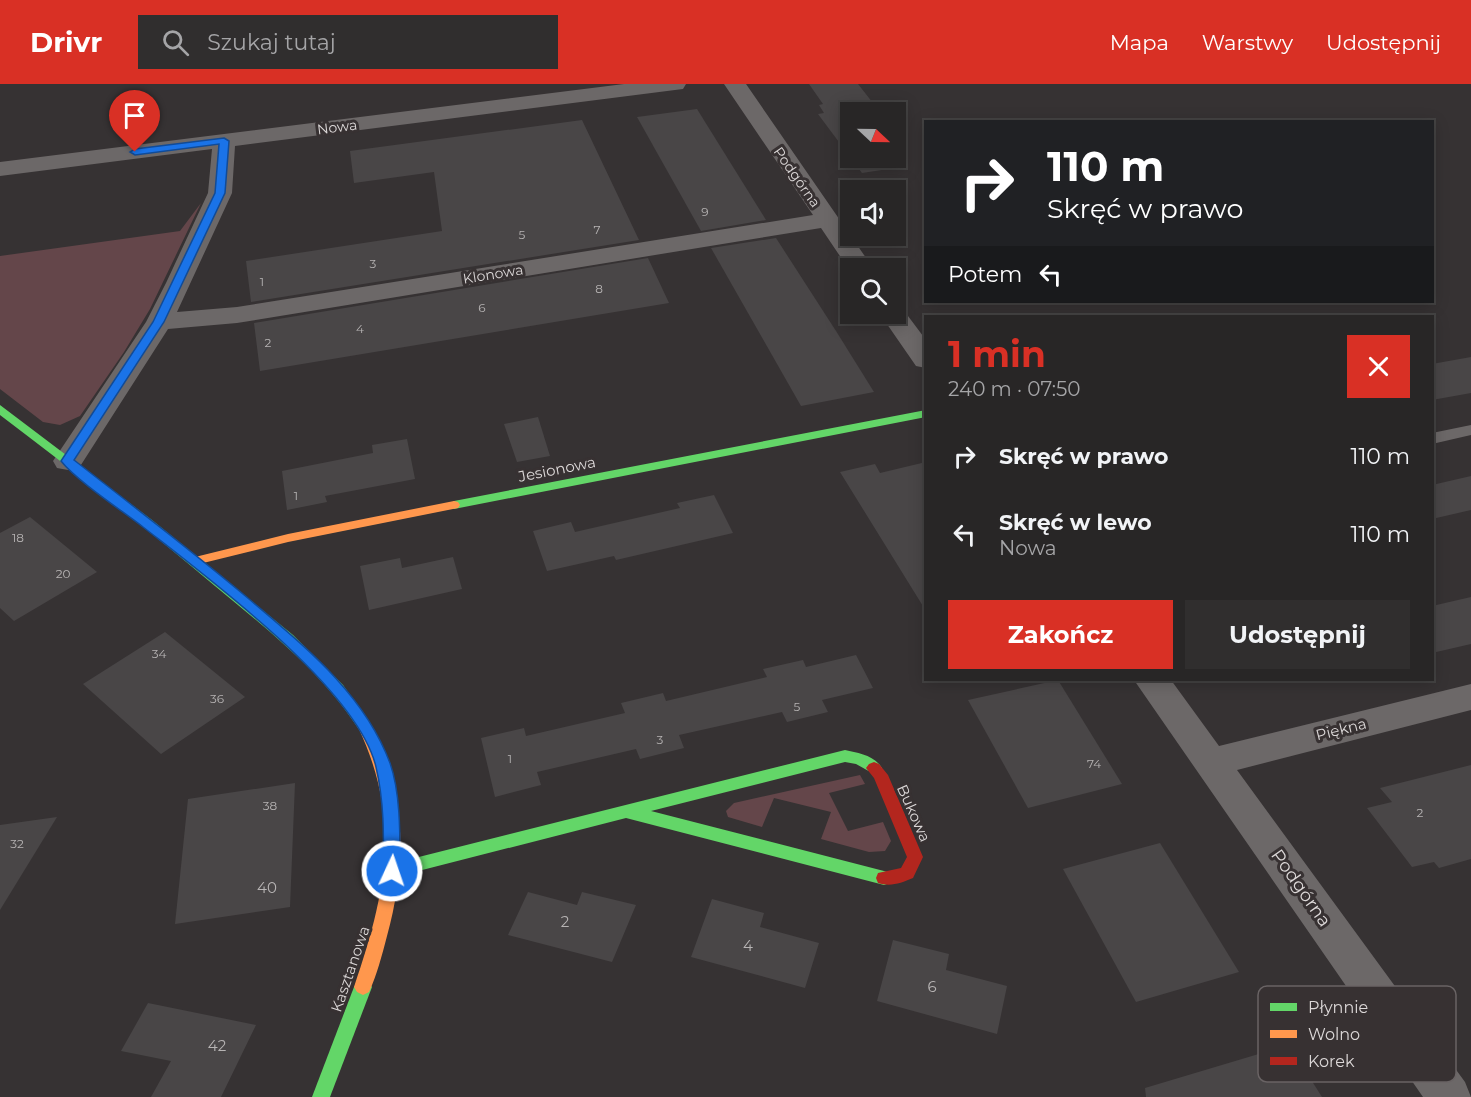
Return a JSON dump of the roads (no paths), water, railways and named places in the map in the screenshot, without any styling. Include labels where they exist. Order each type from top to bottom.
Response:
[{"type":"street","name":"Nowa","points":[[0,169],[675,84]]},
{"type":"street","name":"Podgórna","points":[[735,84],[854,258]]},
{"type":"street","points":[[68,461],[159,322],[215,209],[223,178],[224,141]]},
{"type":"street","name":"Klonowa","points":[[159,322],[249,314],[827,220]]},
{"type":"street","points":[[900,324],[924,357]]},
{"type":"street","name":"Kasztanowa","points":[[0,409],[195,561],[311,660],[356,711],[373,739],[383,765],[392,825],[392,871],[383,923],[321,1097]]},
{"type":"street","name":"Jesionowa","points":[[195,561],[288,538],[924,413]]},
{"type":"street","name":"Podgórna","points":[[1153,681],[1370,986]]},
{"type":"street","name":"Piękna","points":[[1210,762],[1471,697]]},
{"type":"street","name":"Bukowa","points":[[392,871],[625,811],[845,756],[858,758],[871,764],[880,775],[915,857],[912,870],[903,877],[890,879],[625,811]]},
{"type":"street","name":"Podgórna","points":[[1438,1082],[1449,1097]]},
{"type":"lane","points":[[1434,439],[1471,430]]}]
